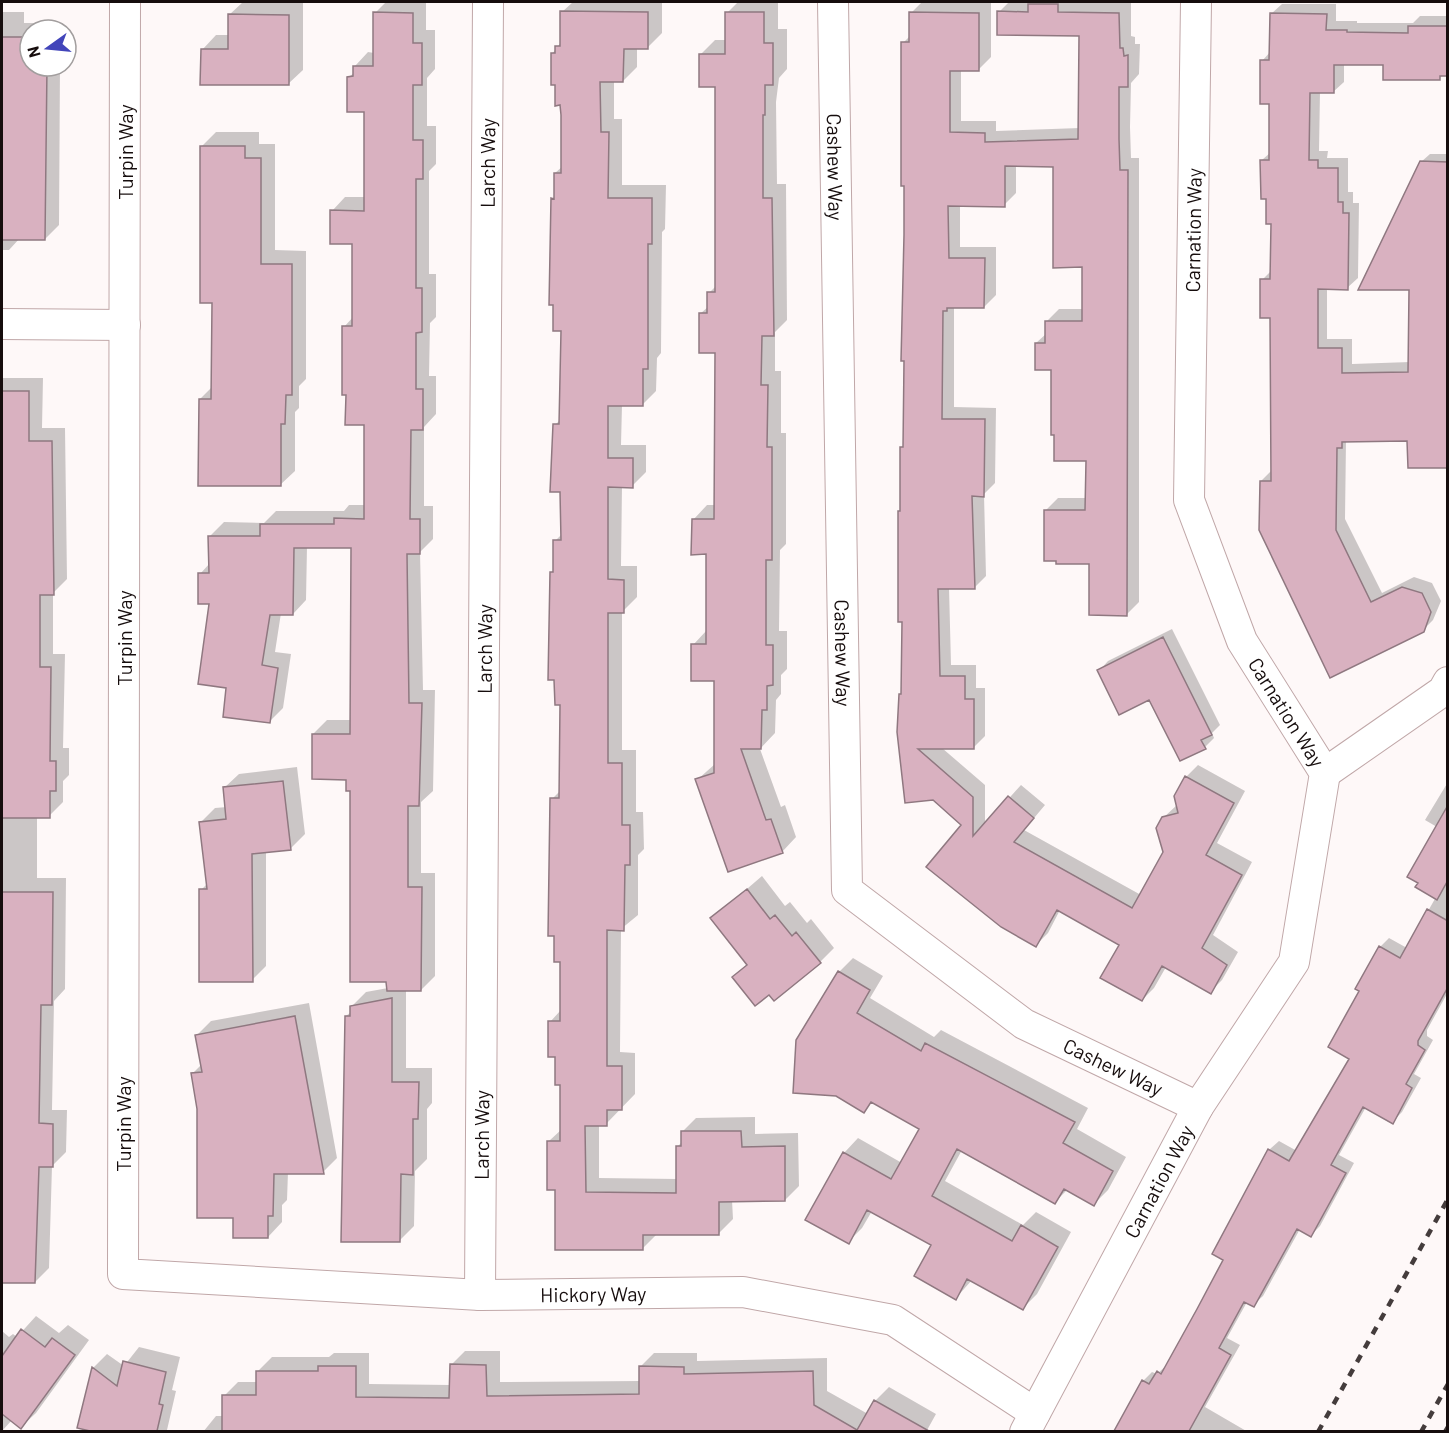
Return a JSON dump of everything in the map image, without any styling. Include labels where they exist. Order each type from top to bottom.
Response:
[{"type":"street","name":"Turpin Way","points":[[123,1274],[125,2]]},
{"type":"street","name":"Larch Way","points":[[480,1295],[488,2]]},
{"type":"street","name":"Cashew Way","points":[[833,2],[847,890],[1024,1024],[1198,1107]]},
{"type":"street","name":"Carnation Way","points":[[1030,1422],[1198,1107],[1294,962],[1326,774],[1242,641],[1189,500],[1196,2]]},
{"type":"street","points":[[2,324],[125,325]]},
{"type":"street","points":[[1326,774],[1443,691],[1448,682]]},
{"type":"street","name":"Hickory Way","points":[[123,1274],[480,1295],[743,1292],[893,1320],[1030,1422]]},
{"type":"building","points":[[1028,4],[1058,4],[1058,12],[1119,13],[1120,48],[1123,48],[1124,56],[1128,55],[1128,87],[1119,87],[1120,170],[1128,170],[1127,616],[1089,615],[1089,564],[1056,564],[1056,561],[1044,561],[1044,510],[1085,510],[1086,461],[1054,461],[1054,435],[1051,435],[1051,370],[1035,370],[1035,343],[1045,343],[1045,321],[1082,321],[1082,267],[1053,268],[1053,167],[1005,166],[1005,207],[948,206],[949,258],[985,258],[984,308],[947,308],[947,311],[943,311],[942,419],[985,419],[984,497],[972,496],[975,589],[938,589],[940,676],[965,676],[965,699],[974,699],[974,749],[918,749],[973,797],[973,836],[1008,796],[1034,818],[1014,842],[1132,908],[1163,852],[1156,828],[1162,817],[1178,813],[1174,796],[1185,776],[1234,803],[1206,855],[1242,875],[1202,948],[1227,965],[1211,994],[1162,966],[1142,1001],[1100,978],[1119,945],[1057,910],[1036,947],[1001,927],[926,867],[961,825],[933,800],[905,803],[897,732],[899,694],[901,694],[902,622],[898,622],[898,511],[900,511],[900,447],[903,447],[904,361],[901,361],[904,186],[901,186],[901,42],[909,42],[909,12],[979,13],[979,71],[950,71],[950,132],[985,133],[985,142],[1078,139],[1079,36],[997,35],[997,11],[1028,12]]},
{"type":"building","points":[[560,11],[648,12],[648,49],[624,49],[623,82],[600,82],[601,132],[609,132],[608,198],[652,198],[652,244],[648,244],[648,369],[643,369],[643,406],[608,406],[608,458],[633,458],[633,488],[608,487],[608,579],[624,580],[624,613],[608,613],[608,763],[622,763],[622,825],[630,825],[630,865],[625,865],[624,931],[607,930],[607,1066],[622,1066],[622,1110],[607,1110],[607,1126],[585,1126],[586,1192],[676,1193],[676,1146],[681,1146],[681,1131],[741,1131],[742,1147],[785,1146],[785,1201],[719,1202],[719,1235],[643,1235],[643,1250],[555,1250],[555,1190],[547,1190],[547,1141],[560,1141],[560,1085],[555,1085],[555,1057],[548,1057],[548,1021],[560,1021],[560,962],[554,962],[554,936],[548,936],[550,798],[559,798],[560,705],[555,705],[554,680],[548,680],[550,572],[553,572],[553,540],[561,540],[560,492],[550,492],[553,424],[559,424],[561,331],[553,331],[553,305],[549,305],[551,198],[554,199],[554,173],[561,173],[561,115],[560,105],[555,106],[555,85],[551,85],[551,53],[555,53],[555,46],[560,46]]},
{"type":"building","points":[[373,12],[413,13],[413,43],[422,43],[422,85],[413,85],[413,140],[423,140],[423,179],[416,179],[416,288],[422,288],[422,332],[416,333],[416,389],[423,389],[423,430],[411,430],[410,519],[420,519],[420,554],[407,554],[409,703],[422,703],[419,806],[408,806],[408,887],[422,887],[421,991],[387,991],[386,982],[350,982],[350,791],[346,791],[346,780],[312,779],[312,734],[350,734],[351,548],[294,548],[293,615],[270,615],[262,665],[278,668],[270,723],[223,717],[226,688],[198,684],[209,604],[198,604],[198,573],[209,573],[208,536],[260,536],[260,524],[334,524],[334,518],[364,519],[364,425],[345,425],[346,395],[342,395],[342,326],[352,326],[352,244],[330,244],[330,210],[364,211],[364,112],[347,112],[347,77],[353,76],[353,66],[373,66]]},
{"type":"building","points":[[725,12],[764,12],[764,43],[773,43],[773,85],[765,85],[765,115],[763,115],[763,198],[772,198],[774,336],[762,336],[761,385],[768,385],[767,447],[772,447],[772,560],[766,560],[766,645],[773,645],[773,685],[767,686],[767,710],[762,710],[761,749],[741,749],[766,820],[771,819],[783,853],[728,872],[695,779],[714,773],[714,681],[691,681],[691,644],[706,644],[706,554],[691,555],[692,519],[714,519],[715,353],[699,353],[699,313],[707,313],[707,292],[715,292],[715,87],[699,87],[699,54],[725,54]]},
{"type":"building","points":[[1270,13],[1327,14],[1326,30],[1347,30],[1347,32],[1408,33],[1408,26],[1448,26],[1448,76],[1440,76],[1440,80],[1383,80],[1383,65],[1334,65],[1334,93],[1310,93],[1309,160],[1318,160],[1318,168],[1338,168],[1338,202],[1343,202],[1343,213],[1349,213],[1348,290],[1318,289],[1318,348],[1342,348],[1342,373],[1408,372],[1409,290],[1358,290],[1420,161],[1448,162],[1448,468],[1408,468],[1407,441],[1342,442],[1342,448],[1337,448],[1336,530],[1371,602],[1402,587],[1422,593],[1431,612],[1424,632],[1330,678],[1259,530],[1260,481],[1271,481],[1270,318],[1260,318],[1260,279],[1270,279],[1271,224],[1266,224],[1266,199],[1261,199],[1260,160],[1269,160],[1269,104],[1260,104],[1260,60],[1269,60]]},
{"type":"building","points":[[228,14],[289,15],[289,85],[200,85],[201,49],[228,49]]},
{"type":"building","points":[[2,37],[18,37],[18,78],[47,78],[45,240],[2,240]]},
{"type":"building","points":[[200,146],[245,146],[245,158],[261,158],[261,264],[292,264],[292,395],[286,395],[285,424],[281,424],[281,486],[198,486],[199,399],[211,399],[212,303],[200,303]]},
{"type":"building","points":[[2,391],[29,391],[29,441],[52,441],[54,595],[40,595],[40,667],[51,667],[50,761],[56,761],[56,791],[50,791],[50,818],[2,818]]},
{"type":"building","points":[[1163,637],[1212,735],[1201,740],[1206,749],[1180,761],[1149,700],[1119,715],[1097,670]]},
{"type":"building","points":[[283,781],[291,850],[252,854],[253,982],[199,982],[199,889],[207,889],[199,822],[226,819],[223,787]]},
{"type":"building","points":[[1448,805],[1448,880],[1437,900],[1415,887],[1418,883],[1407,877]]},
{"type":"building","points":[[747,889],[770,919],[775,915],[792,936],[796,932],[821,963],[774,1001],[769,995],[755,1006],[732,977],[747,965],[710,918]]},
{"type":"building","points":[[2,892],[53,892],[52,1005],[41,1005],[39,1123],[53,1124],[53,1167],[39,1167],[35,1283],[2,1283]]},
{"type":"building","points":[[1427,909],[1448,921],[1448,987],[1418,1041],[1418,1045],[1425,1050],[1406,1084],[1412,1088],[1393,1124],[1363,1107],[1331,1165],[1346,1173],[1311,1237],[1297,1229],[1254,1307],[1244,1302],[1219,1348],[1231,1355],[1189,1431],[1114,1431],[1142,1380],[1149,1384],[1157,1371],[1161,1374],[1197,1309],[1223,1260],[1212,1254],[1268,1149],[1289,1161],[1349,1059],[1328,1047],[1359,991],[1355,989],[1379,946],[1400,958]]},
{"type":"building","points":[[838,971],[870,990],[857,1013],[921,1051],[925,1043],[1075,1122],[1063,1143],[1113,1171],[1094,1206],[1064,1189],[1055,1204],[957,1149],[932,1196],[1012,1241],[1021,1225],[1058,1247],[1023,1310],[967,1279],[956,1300],[914,1276],[931,1245],[867,1210],[849,1244],[805,1220],[843,1152],[891,1179],[919,1129],[871,1102],[864,1113],[836,1096],[793,1093],[796,1040]]},
{"type":"building","points":[[392,998],[392,1082],[419,1082],[418,1119],[413,1119],[413,1175],[401,1174],[400,1242],[341,1242],[345,1016],[350,1016],[350,1006]]},
{"type":"building","points":[[295,1016],[324,1174],[274,1174],[273,1216],[268,1216],[268,1238],[233,1238],[233,1218],[197,1218],[197,1109],[191,1073],[202,1072],[195,1035]]},
{"type":"building","points":[[21,1329],[45,1347],[52,1338],[75,1355],[21,1429],[2,1414],[2,1356]]},
{"type":"building","points":[[123,1361],[166,1372],[159,1404],[163,1405],[157,1431],[90,1431],[77,1428],[92,1367],[117,1386]]},
{"type":"building","points":[[450,1364],[486,1365],[487,1396],[639,1394],[639,1366],[684,1367],[684,1374],[813,1371],[814,1405],[857,1430],[874,1400],[929,1431],[222,1431],[222,1395],[256,1395],[256,1371],[318,1371],[318,1366],[356,1366],[356,1397],[449,1398]]},
{"type":"railway","points":[[1318,1432],[1448,1199]]},
{"type":"railway","points":[[1421,1432],[1448,1384]]},
{"type":"railway","points":[[1445,1432],[1448,1427]]}]
